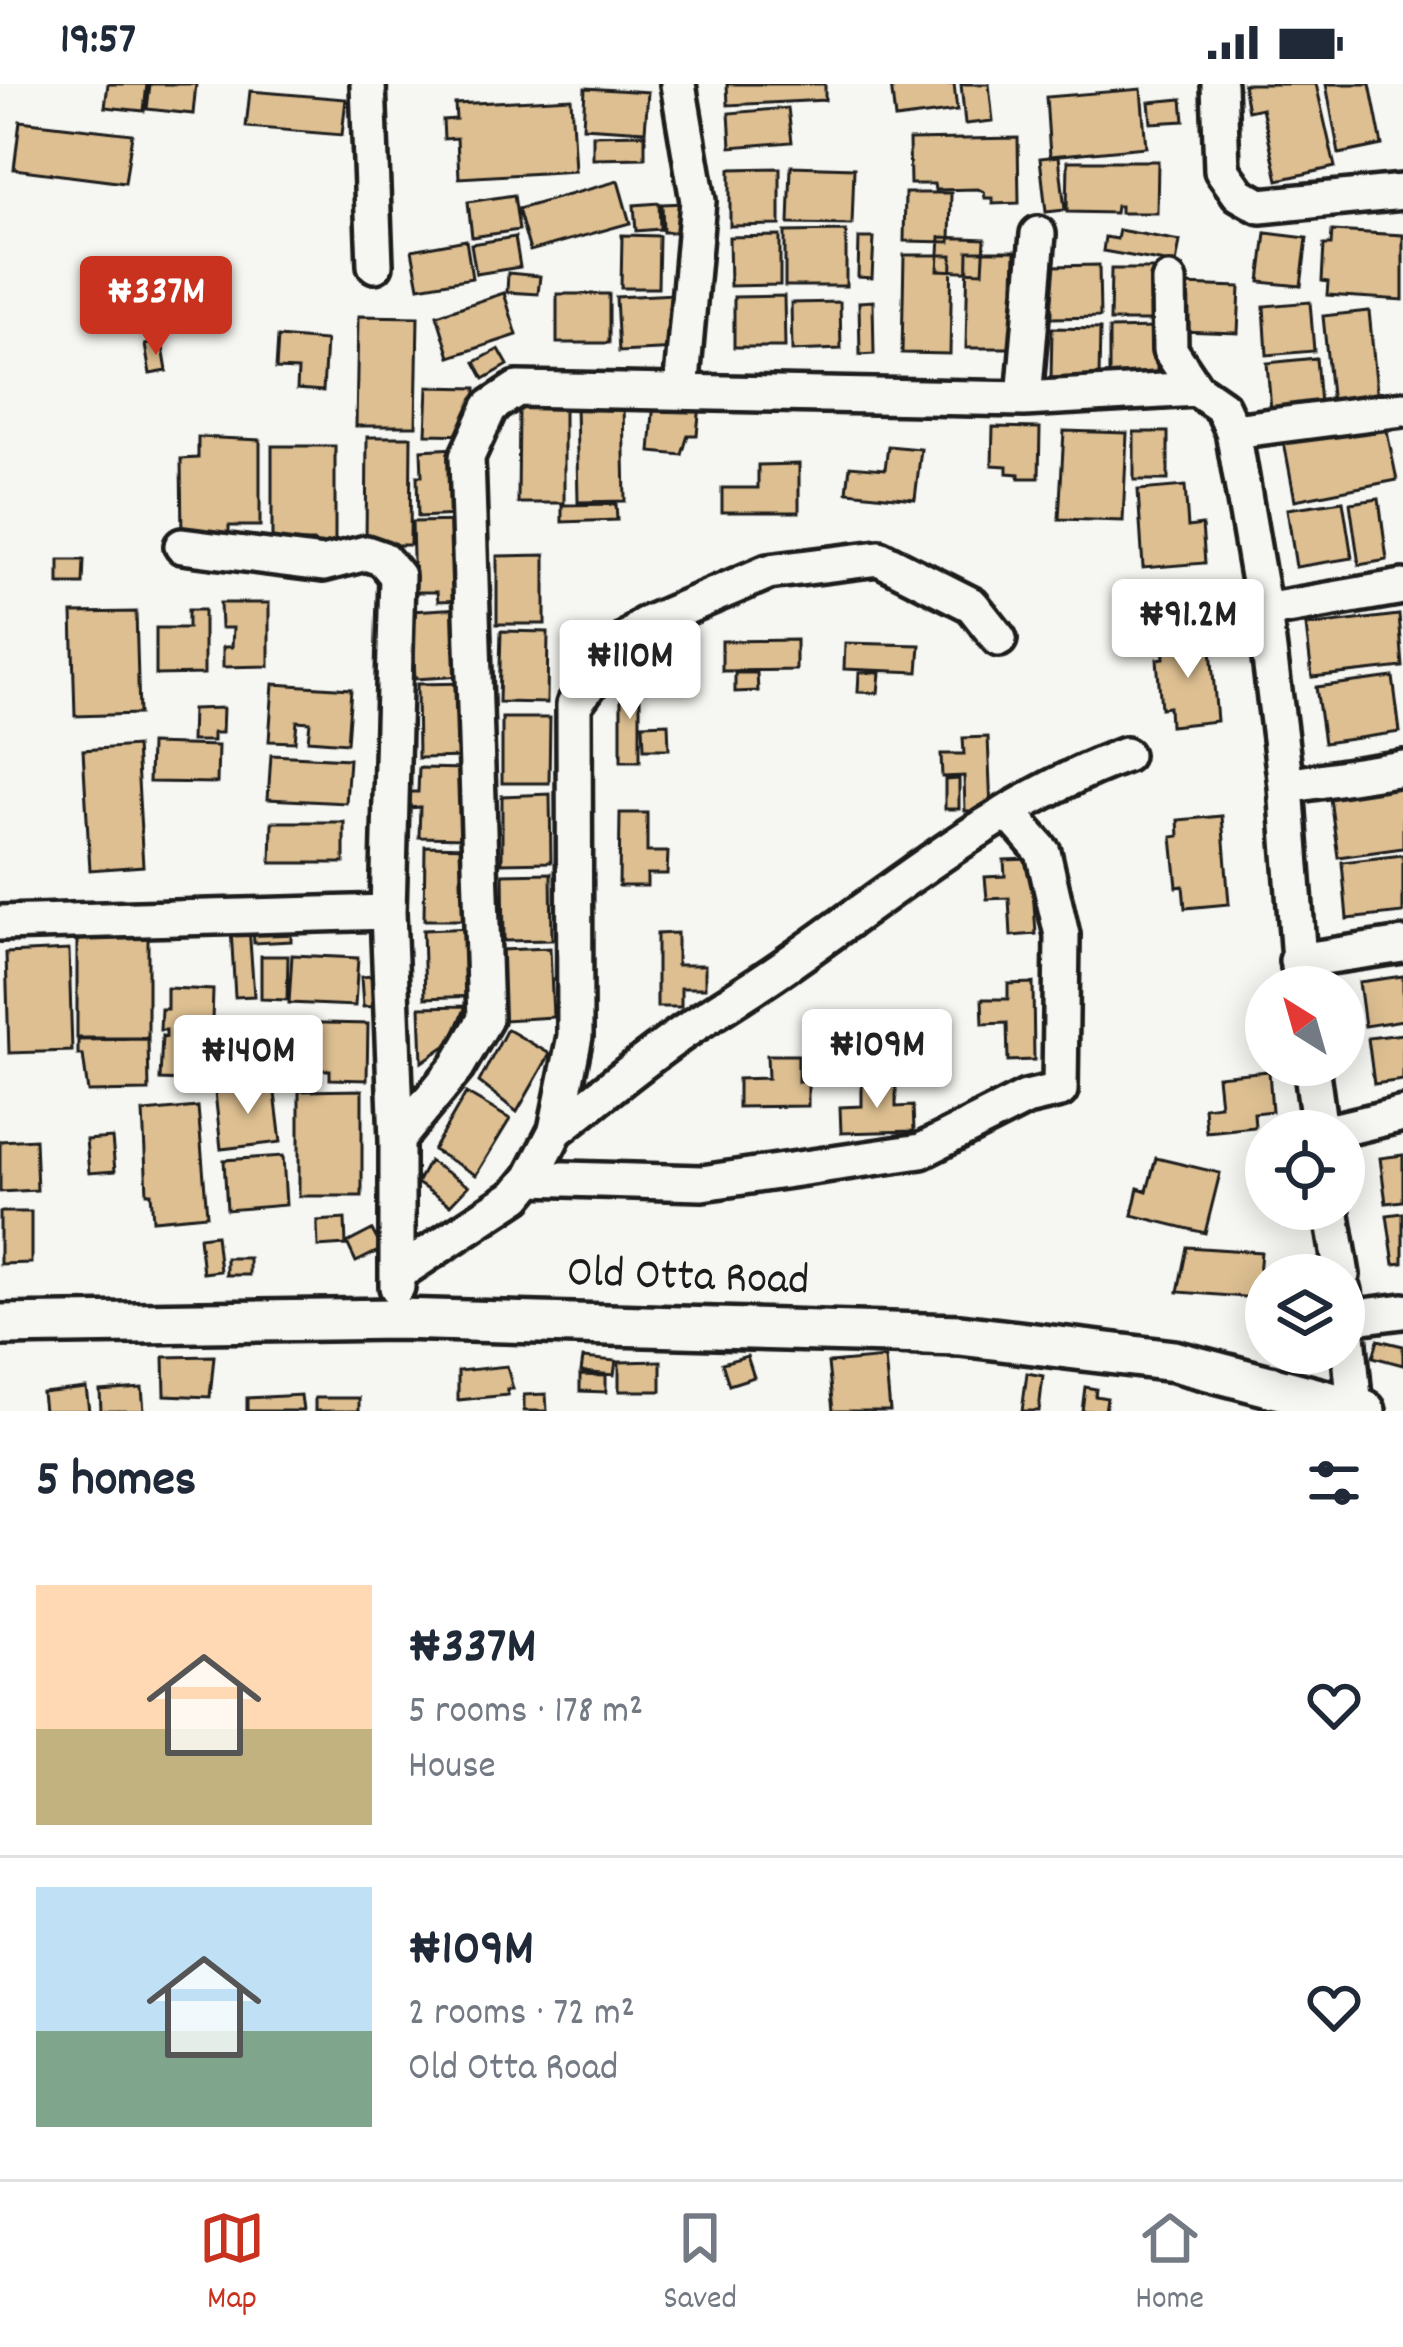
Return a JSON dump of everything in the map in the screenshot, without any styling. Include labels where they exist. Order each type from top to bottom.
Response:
[{"type":"street","points":[[368,84],[375,266]]},
{"type":"street","points":[[678,84],[698,201],[681,392]]},
{"type":"street","points":[[1219,84],[1222,170],[1239,194],[1260,206],[1403,192]]},
{"type":"street","points":[[1024,399],[1038,234]]},
{"type":"street","points":[[1169,281],[1170,350],[1196,389],[1222,407],[1233,431],[1264,611],[1286,786],[1298,966]]},
{"type":"street","points":[[397,1140],[457,1067],[485,1019],[467,457],[490,407],[517,389],[1024,399],[1196,389]]},
{"type":"street","points":[[1233,431],[1403,410]]},
{"type":"street","points":[[182,546],[323,564],[366,553],[383,559],[397,576],[388,912],[397,1140],[395,1318]]},
{"type":"street","points":[[397,1274],[517,1195],[556,1130],[575,1036],[574,705],[614,651],[644,625],[768,572],[879,558],[972,605],[999,638]]},
{"type":"street","points":[[1264,611],[1403,587]]},
{"type":"street","points":[[556,1130],[677,1036],[1008,812],[1083,771],[1125,755]]},
{"type":"street","points":[[1286,786],[1403,768]]},
{"type":"street","points":[[531,1178],[702,1183],[921,1151],[1026,1098],[1060,1090],[1062,935],[1043,852],[1008,812]]},
{"type":"street","points":[[0,923],[388,912]]},
{"type":"street","points":[[1328,966],[1403,945]]},
{"type":"street","points":[[1365,1123],[1403,1114]]},
{"type":"street","points":[[1365,1307],[1403,1311]]},
{"type":"street","name":"Old Otta Road","points":[[0,1325],[395,1318],[960,1335],[1174,1361],[1360,1410]]},
{"type":"street","points":[[1355,1374],[1360,1410]]},
{"type":"building","points":[[108,84],[147,84],[144,111],[105,107]]},
{"type":"building","points":[[150,84],[196,84],[193,114],[147,109]]},
{"type":"building","points":[[727,84],[825,84],[825,100],[728,105]]},
{"type":"building","points":[[891,84],[954,84],[957,111],[895,119]]},
{"type":"building","points":[[961,84],[989,84],[993,121],[965,124]]},
{"type":"building","points":[[1243,84],[1316,84],[1335,167],[1278,180],[1262,108],[1248,111]]},
{"type":"building","points":[[1326,84],[1370,84],[1382,145],[1339,154]]},
{"type":"building","points":[[585,88],[648,92],[645,131],[583,127]]},
{"type":"building","points":[[1141,89],[1146,147],[1050,156],[1046,97]]},
{"type":"building","points":[[250,91],[346,99],[342,135],[246,127]]},
{"type":"building","points":[[571,98],[575,171],[459,178],[457,138],[444,139],[443,120],[456,119],[455,104]]},
{"type":"building","points":[[1182,99],[1184,121],[1151,123],[1149,102]]},
{"type":"building","points":[[788,108],[792,142],[731,147],[729,113]]},
{"type":"building","points":[[20,121],[132,134],[125,183],[14,169]]},
{"type":"building","points":[[645,134],[645,158],[593,159],[593,135]]},
{"type":"building","points":[[1018,138],[1019,203],[993,204],[993,198],[985,198],[978,189],[935,190],[934,184],[910,184],[909,140]]},
{"type":"building","points":[[1059,156],[1065,210],[1046,212],[1040,158]]},
{"type":"building","points":[[1068,161],[1158,161],[1157,213],[1120,213],[1120,206],[1115,213],[1067,212]]},
{"type":"building","points":[[791,166],[854,168],[852,225],[789,224]]},
{"type":"building","points":[[780,168],[780,225],[730,226],[730,169]]},
{"type":"building","points":[[618,181],[630,223],[530,251],[518,209]]},
{"type":"building","points":[[905,193],[951,193],[950,242],[904,241]]},
{"type":"building","points":[[514,195],[519,230],[472,237],[468,202]]},
{"type":"building","points":[[659,203],[660,229],[636,231],[634,205]]},
{"type":"building","points":[[686,203],[687,232],[663,232],[662,204]]},
{"type":"building","points":[[1119,230],[1180,241],[1176,264],[1103,251],[1105,237],[1117,239]]},
{"type":"building","points":[[846,231],[846,286],[785,286],[785,232]]},
{"type":"building","points":[[1332,231],[1403,235],[1403,300],[1327,295],[1328,282],[1322,281],[1324,245],[1331,245]]},
{"type":"building","points":[[1266,233],[1307,238],[1301,286],[1260,282]]},
{"type":"building","points":[[622,235],[659,236],[658,288],[621,288]]},
{"type":"building","points":[[780,236],[780,285],[730,286],[729,237]]},
{"type":"building","points":[[515,237],[520,267],[476,274],[471,244]]},
{"type":"building","points":[[940,237],[985,239],[983,272],[938,270]]},
{"type":"building","points":[[859,238],[874,238],[872,278],[858,277]]},
{"type":"building","points":[[466,240],[472,278],[419,287],[412,250]]},
{"type":"building","points":[[968,251],[1015,251],[1014,285],[1028,286],[1024,348],[966,348]]},
{"type":"building","points":[[904,255],[952,255],[950,354],[902,353]]},
{"type":"building","points":[[1099,265],[1100,317],[1052,318],[1052,311],[1035,311],[1035,295],[1052,295],[1051,266]]},
{"type":"building","points":[[1111,269],[1157,269],[1157,321],[1110,321]]},
{"type":"building","points":[[508,273],[540,276],[538,294],[507,292]]},
{"type":"building","points":[[1181,285],[1240,287],[1238,333],[1179,331]]},
{"type":"building","points":[[504,293],[517,335],[450,357],[437,315]]},
{"type":"building","points":[[557,294],[609,294],[609,343],[557,343]]},
{"type":"building","points":[[675,294],[678,349],[619,352],[616,297]]},
{"type":"building","points":[[784,296],[785,347],[734,347],[734,297]]},
{"type":"building","points":[[873,301],[874,354],[860,355],[859,302]]},
{"type":"building","points":[[840,302],[841,349],[792,351],[791,303]]},
{"type":"building","points":[[1310,302],[1314,351],[1267,355],[1264,306]]},
{"type":"building","points":[[1369,311],[1378,401],[1332,406],[1323,316]]},
{"type":"building","points":[[358,316],[418,317],[416,426],[356,426]]},
{"type":"building","points":[[1052,328],[1100,329],[1099,379],[1051,378]]},
{"type":"building","points":[[1157,328],[1157,378],[1109,379],[1109,329]]},
{"type":"building","points":[[278,337],[326,341],[323,391],[297,389],[298,370],[276,369]]},
{"type":"building","points":[[162,341],[167,371],[150,374],[145,345]]},
{"type":"building","points":[[499,349],[508,365],[484,379],[475,362]]},
{"type":"building","points":[[1316,358],[1321,416],[1272,421],[1267,363]]},
{"type":"building","points":[[428,387],[476,388],[476,435],[426,434]]},
{"type":"building","points":[[654,400],[700,404],[697,435],[688,435],[682,455],[650,452]]},
{"type":"building","points":[[623,403],[625,501],[578,502],[576,404]]},
{"type":"building","points":[[519,408],[564,408],[564,503],[518,503]]},
{"type":"building","points":[[1385,422],[1397,480],[1295,500],[1284,442]]},
{"type":"building","points":[[993,427],[1040,428],[1039,478],[1019,478],[1019,474],[1007,473],[1007,466],[992,465]]},
{"type":"building","points":[[1064,431],[1127,433],[1123,521],[1059,519]]},
{"type":"building","points":[[1134,432],[1168,432],[1168,480],[1134,480]]},
{"type":"building","points":[[198,437],[260,440],[260,526],[229,526],[229,539],[182,539],[181,459],[198,458]]},
{"type":"building","points":[[367,437],[411,437],[410,545],[366,545]]},
{"type":"building","points":[[272,446],[335,446],[335,542],[313,546],[313,542],[272,542]]},
{"type":"building","points":[[888,446],[921,449],[915,499],[847,492],[850,466],[885,469]]},
{"type":"building","points":[[456,448],[458,515],[418,517],[421,450]]},
{"type":"building","points":[[799,464],[799,512],[722,512],[722,488],[758,488],[758,465]]},
{"type":"building","points":[[1185,486],[1188,527],[1202,525],[1205,563],[1143,568],[1138,490]]},
{"type":"building","points":[[1379,499],[1387,560],[1359,565],[1350,503]]},
{"type":"building","points":[[1343,501],[1352,558],[1296,567],[1287,509]]},
{"type":"building","points":[[616,504],[617,520],[562,522],[562,505]]},
{"type":"building","points":[[468,521],[469,600],[438,601],[437,592],[414,592],[412,522]]},
{"type":"building","points":[[545,555],[545,624],[497,624],[497,556]]},
{"type":"building","points":[[59,560],[84,560],[83,584],[59,584]]},
{"type":"building","points":[[220,603],[269,603],[269,666],[223,667],[223,647],[232,647],[233,628],[221,628]]},
{"type":"building","points":[[460,608],[463,676],[415,679],[412,611]]},
{"type":"building","points":[[188,610],[204,610],[204,674],[156,675],[156,628],[188,628]]},
{"type":"building","points":[[136,612],[139,714],[75,716],[72,613]]},
{"type":"building","points":[[1399,615],[1403,667],[1312,677],[1306,626]]},
{"type":"building","points":[[501,631],[548,632],[547,703],[499,702]]},
{"type":"building","points":[[1210,637],[1217,721],[1170,726],[1169,707],[1161,708],[1157,659],[1164,658],[1163,641]]},
{"type":"building","points":[[796,640],[796,670],[722,671],[722,641]]},
{"type":"building","points":[[845,643],[920,645],[918,672],[844,669]]},
{"type":"building","points":[[859,672],[880,673],[878,693],[858,692]]},
{"type":"building","points":[[735,673],[757,673],[758,691],[735,692]]},
{"type":"building","points":[[1393,677],[1400,732],[1324,743],[1316,687]]},
{"type":"building","points":[[472,683],[472,757],[418,758],[417,684]]},
{"type":"building","points":[[273,684],[351,689],[347,743],[308,740],[310,722],[297,721],[295,742],[269,741]]},
{"type":"building","points":[[621,684],[640,684],[640,761],[621,761]]},
{"type":"building","points":[[223,708],[222,733],[213,733],[213,741],[191,741],[192,709]]},
{"type":"building","points":[[502,718],[550,718],[549,783],[502,783]]},
{"type":"building","points":[[668,723],[669,749],[644,749],[643,724]]},
{"type":"building","points":[[988,737],[991,810],[965,811],[964,776],[942,777],[941,754],[964,754],[963,738]]},
{"type":"building","points":[[150,744],[218,746],[217,783],[149,782]]},
{"type":"building","points":[[136,746],[143,866],[90,870],[83,750]]},
{"type":"building","points":[[271,755],[349,759],[346,803],[268,799]]},
{"type":"building","points":[[419,768],[467,769],[466,838],[419,837],[420,807],[408,808],[409,792],[418,792]]},
{"type":"building","points":[[959,779],[959,809],[945,809],[945,780]]},
{"type":"building","points":[[1403,781],[1403,848],[1338,857],[1329,791]]},
{"type":"building","points":[[550,794],[551,862],[502,863],[502,796]]},
{"type":"building","points":[[620,813],[647,813],[647,852],[668,852],[667,874],[647,874],[647,886],[619,886]]},
{"type":"building","points":[[1222,816],[1229,904],[1185,908],[1183,886],[1177,887],[1172,837],[1179,836],[1178,820]]},
{"type":"building","points":[[272,822],[344,822],[344,863],[271,863]]},
{"type":"building","points":[[425,846],[472,847],[471,920],[424,920]]},
{"type":"building","points":[[1403,855],[1403,913],[1347,919],[1342,862]]},
{"type":"building","points":[[1031,859],[1036,934],[1011,936],[1009,898],[987,899],[985,877],[1005,876],[1004,860]]},
{"type":"building","points":[[551,873],[552,940],[504,941],[503,874]]},
{"type":"building","points":[[249,927],[254,996],[235,997],[231,929]]},
{"type":"building","points":[[291,927],[291,941],[254,943],[253,928]]},
{"type":"building","points":[[474,928],[476,996],[425,998],[423,930]]},
{"type":"building","points":[[77,929],[148,929],[148,1038],[77,1038]]},
{"type":"building","points":[[677,933],[677,965],[705,965],[705,988],[681,988],[681,1007],[657,1007],[657,934]]},
{"type":"building","points":[[550,948],[553,1017],[504,1020],[501,950]]},
{"type":"building","points":[[69,950],[72,1051],[9,1053],[6,953]]},
{"type":"building","points":[[292,955],[358,958],[355,1006],[289,1003]]},
{"type":"building","points":[[261,956],[288,956],[287,1000],[261,999]]},
{"type":"building","points":[[383,975],[385,1006],[363,1007],[361,977]]},
{"type":"building","points":[[1403,976],[1403,1020],[1365,1026],[1365,981]]},
{"type":"building","points":[[1033,983],[1034,1060],[1008,1061],[1007,1023],[983,1024],[982,999],[1008,999],[1008,984]]},
{"type":"building","points":[[167,988],[213,990],[210,1082],[160,1080],[162,1036],[166,1037],[166,1030],[160,1030],[161,1009],[167,1009]]},
{"type":"building","points":[[466,1006],[451,1042],[422,1062],[420,1007]]},
{"type":"building","points":[[280,1022],[368,1024],[367,1080],[330,1079],[330,1070],[322,1070],[322,1079],[279,1078]]},
{"type":"building","points":[[507,1029],[550,1054],[517,1112],[479,1082]]},
{"type":"building","points":[[1403,1034],[1403,1080],[1374,1084],[1368,1038]]},
{"type":"building","points":[[148,1039],[149,1091],[88,1092],[78,1040]]},
{"type":"building","points":[[767,1055],[798,1055],[798,1082],[808,1081],[808,1106],[738,1107],[738,1079],[768,1078]]},
{"type":"building","points":[[1245,1073],[1245,1086],[1270,1086],[1272,1110],[1245,1110],[1245,1128],[1206,1132],[1204,1107],[1220,1105],[1217,1076]]},
{"type":"building","points":[[862,1081],[896,1081],[896,1107],[913,1106],[914,1131],[841,1133],[840,1107],[862,1106]]},
{"type":"building","points":[[274,1085],[281,1142],[221,1149],[215,1092]]},
{"type":"building","points":[[362,1090],[362,1196],[299,1196],[299,1091]]},
{"type":"building","points":[[466,1093],[510,1119],[476,1175],[433,1150]]},
{"type":"building","points":[[198,1107],[207,1215],[153,1220],[143,1112]]},
{"type":"building","points":[[112,1138],[115,1171],[89,1173],[86,1140]]},
{"type":"building","points":[[35,1139],[37,1190],[0,1192],[0,1141]]},
{"type":"building","points":[[1403,1155],[1403,1201],[1386,1203],[1380,1158]]},
{"type":"building","points":[[283,1156],[286,1205],[227,1210],[224,1160]]},
{"type":"building","points":[[1156,1158],[1220,1173],[1205,1233],[1132,1215],[1138,1188],[1147,1191]]},
{"type":"building","points":[[429,1161],[468,1186],[450,1205],[417,1183]]},
{"type":"building","points":[[0,1212],[31,1212],[31,1263],[0,1264]]},
{"type":"building","points":[[1403,1213],[1403,1263],[1394,1264],[1387,1215]]},
{"type":"building","points":[[345,1219],[346,1245],[318,1247],[317,1221]]},
{"type":"building","points":[[372,1230],[382,1249],[356,1262],[347,1243]]},
{"type":"building","points":[[216,1235],[220,1271],[203,1273],[199,1237]]},
{"type":"building","points":[[1187,1247],[1261,1252],[1245,1254],[1245,1297],[1178,1292]]},
{"type":"building","points":[[226,1258],[249,1258],[249,1275],[226,1275]]},
{"type":"building","points":[[1378,1340],[1403,1346],[1403,1365],[1373,1357]]},
{"type":"building","points":[[214,1356],[210,1397],[165,1395],[164,1357]]},
{"type":"building","points":[[747,1356],[754,1377],[729,1385],[722,1363]]},
{"type":"building","points":[[583,1358],[616,1361],[614,1375],[581,1372]]},
{"type":"building","points":[[885,1358],[890,1411],[833,1411],[828,1363]]},
{"type":"building","points":[[661,1361],[661,1391],[619,1391],[619,1362]]},
{"type":"building","points":[[507,1366],[513,1389],[507,1389],[508,1395],[458,1400],[458,1371]]},
{"type":"building","points":[[1027,1373],[1043,1376],[1039,1411],[1022,1411]]},
{"type":"building","points":[[580,1375],[606,1376],[606,1392],[580,1391]]},
{"type":"building","points":[[1085,1387],[1107,1398],[1105,1411],[1082,1411]]},
{"type":"building","points":[[86,1388],[89,1411],[44,1411],[42,1393]]},
{"type":"building","points":[[142,1388],[144,1411],[101,1411],[100,1391]]},
{"type":"building","points":[[546,1394],[547,1411],[524,1411],[524,1395]]},
{"type":"building","points":[[301,1395],[303,1411],[247,1411],[247,1398]]},
{"type":"building","points":[[315,1398],[359,1398],[359,1411],[315,1411]]}]
